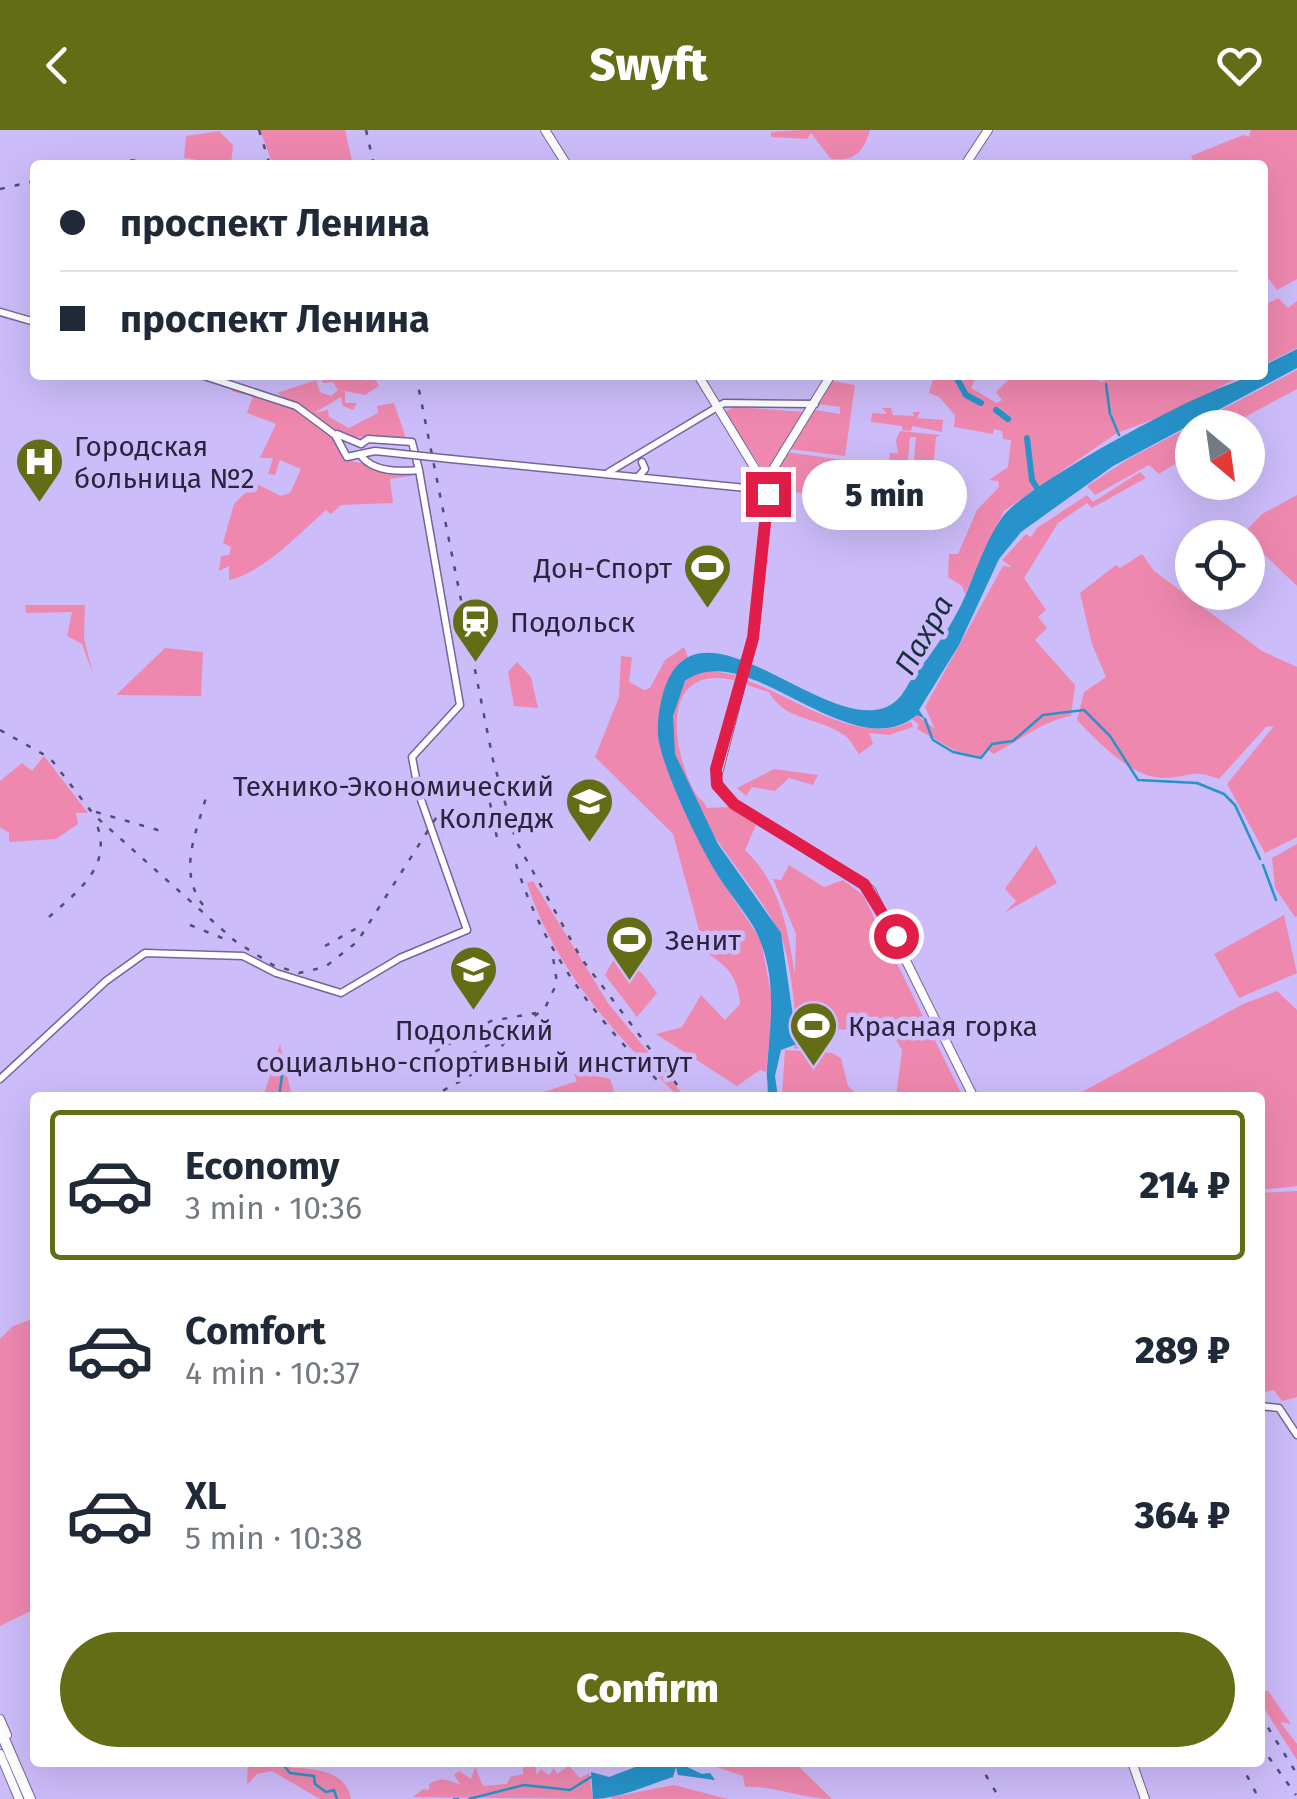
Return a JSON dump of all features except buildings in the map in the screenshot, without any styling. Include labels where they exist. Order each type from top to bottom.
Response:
[{"type":"highway","points":[[0,1730],[27,1799]]},
{"type":"highway","points":[[0,1743],[27,1799]]},
{"type":"main road","points":[[545,130],[565,160]]},
{"type":"main road","points":[[970,160],[989,130]]},
{"type":"main road","points":[[0,313],[30,322]]},
{"type":"main road","points":[[216,380],[296,406],[335,435],[350,458],[375,451],[592,474],[765,485]]},
{"type":"main road","points":[[225,380],[297,404],[336,434],[375,451]]},
{"type":"main road","points":[[702,380],[765,485]]},
{"type":"main road","points":[[765,485],[829,380]]},
{"type":"main road","points":[[592,474],[613,472],[636,462],[731,402],[813,406]]},
{"type":"main road","points":[[813,406],[765,485],[752,638],[714,770],[716,790],[732,806],[869,892],[970,1092]]},
{"type":"main road","points":[[342,449],[351,438]]},
{"type":"main road","points":[[0,1080],[106,981],[145,953],[248,957],[276,973],[341,992],[400,958],[468,930],[419,794],[413,752],[460,706],[419,470],[412,442],[368,439],[360,444]]},
{"type":"main road","points":[[360,444],[365,462],[385,469],[419,470]]},
{"type":"main road","points":[[634,476],[645,469],[636,462]]},
{"type":"main road","points":[[634,476],[636,462]]},
{"type":"main road","points":[[756,468],[772,468]]},
{"type":"main road","points":[[1265,1407],[1282,1410],[1297,1436]]},
{"type":"main road","points":[[0,1719],[27,1799]]},
{"type":"main road","points":[[0,1754],[27,1799]]},
{"type":"main road","points":[[1135,1767],[1146,1799]]},
{"type":"shaded area","points":[[260,130],[345,130],[352,160],[271,160]]},
{"type":"shaded area","points":[[870,130],[857,154],[846,159],[831,159],[811,133],[807,139],[771,137],[771,132]]},
{"type":"shaded area","points":[[1251,130],[1297,130],[1297,279],[1277,290],[1268,278],[1268,160],[1193,160],[1191,156],[1243,135],[1249,137]]},
{"type":"shaded area","points":[[219,131],[233,145],[232,160],[184,158],[186,136]]},
{"type":"shaded area","points":[[1278,298],[1288,308],[1297,301],[1297,348],[1268,362],[1268,303]]},
{"type":"shaded area","points":[[1297,370],[1297,389],[1258,410],[1221,410]]},
{"type":"shaded area","points":[[316,380],[320,392],[331,396],[338,390],[333,382],[322,380],[376,380],[379,386],[365,395],[345,391],[345,403],[357,403],[353,410],[343,406],[341,397],[314,413],[328,410],[329,417],[349,428],[378,413],[377,406],[394,403],[406,438],[344,437],[277,393]]},
{"type":"shaded area","points":[[933,380],[975,380],[971,388],[997,403],[1002,400],[996,392],[1008,380],[1234,380],[1171,413],[1117,433],[1004,511],[965,594],[962,586],[948,577],[949,554],[958,554],[977,510],[999,487],[998,481],[989,480],[1008,467],[1011,440],[1003,439],[1002,431],[994,429],[993,434],[954,427],[955,415],[939,397],[929,393]]},
{"type":"shaded area","points":[[833,381],[855,385],[845,456],[790,449],[815,410],[840,414],[840,407],[819,404]]},
{"type":"shaded area","points":[[226,385],[291,405],[336,438],[347,460],[416,475],[390,479],[393,503],[341,505],[331,514],[326,510],[266,562],[229,580],[229,566],[219,571],[221,556],[229,555],[231,547],[223,543],[234,504],[255,483],[281,496],[290,493],[301,469],[280,460],[275,475],[268,474],[273,458],[260,458],[276,424],[247,413],[253,396],[234,392]]},
{"type":"shaded area","points":[[734,407],[805,412],[769,469],[762,469],[725,412]]},
{"type":"shaded area","points":[[882,408],[891,408],[893,415],[914,416],[913,412],[920,412],[917,418],[943,420],[942,432],[912,426],[911,431],[902,430],[902,426],[871,422],[872,413],[887,414]]},
{"type":"shaded area","points":[[900,431],[941,435],[936,437],[933,470],[917,467],[913,472],[916,437],[910,437],[907,470],[889,461],[890,453],[898,453],[896,440]]},
{"type":"shaded area","points":[[1175,434],[1175,464],[1159,474],[1149,465],[1095,495],[1087,486]]},
{"type":"shaded area","points":[[786,452],[843,460],[839,498],[773,489],[775,470]]},
{"type":"shaded area","points":[[1140,472],[1146,478],[1092,508],[1087,503],[1058,523],[1024,578],[1046,610],[1038,617],[1047,628],[1035,640],[1075,685],[1071,716],[1040,727],[994,754],[986,749],[981,757],[956,751],[917,729],[919,725],[912,719],[917,715],[935,729],[925,707],[1003,566],[1012,567],[1002,560],[1026,534],[1031,537],[1037,528],[1087,495],[1093,502]]},
{"type":"shaded area","points":[[1297,495],[1297,586],[1265,555],[1265,520],[1256,520]]},
{"type":"shaded area","points":[[1142,554],[1154,571],[1175,587],[1175,610],[1207,610],[1262,651],[1297,667],[1297,837],[1265,853],[1227,784],[1274,726],[1266,727],[1219,779],[1195,774],[1164,778],[1128,766],[1077,720],[1084,692],[1106,677],[1092,644],[1080,593],[1116,565],[1120,568]]},
{"type":"shaded area","points":[[25,605],[85,605],[84,638],[93,674],[82,644],[67,636],[72,612],[26,613]]},
{"type":"shaded area","points":[[684,647],[688,657],[680,662],[662,697],[658,739],[715,871],[761,940],[773,1004],[766,1072],[760,1070],[737,1086],[656,1034],[682,1027],[701,995],[725,1020],[740,1004],[739,995],[730,973],[705,952],[673,834],[595,757],[619,697],[621,656],[632,657],[629,682],[644,690],[650,688],[665,660]]},
{"type":"shaded area","points":[[165,648],[203,652],[201,696],[116,695]]},
{"type":"shaded area","points":[[517,662],[531,677],[538,708],[514,706],[508,672]]},
{"type":"shaded area","points":[[699,672],[736,675],[734,680],[710,678],[693,684],[683,696],[677,732],[686,773],[707,808],[729,807],[756,825],[745,850],[774,892],[795,975],[796,934],[773,879],[781,880],[789,865],[824,887],[843,880],[863,895],[961,1092],[897,1092],[902,1050],[885,1021],[853,1030],[828,1029],[808,1047],[803,1028],[798,1049],[794,1048],[793,991],[780,934],[708,827],[679,769],[673,739],[675,708],[681,689]]},
{"type":"shaded area","points":[[748,681],[850,724],[892,728],[911,721],[913,727],[889,735],[869,733],[873,744],[859,754],[835,729],[793,714],[769,692],[747,685]]},
{"type":"shaded area","points":[[44,756],[88,813],[76,813],[78,824],[56,839],[9,842],[9,833],[0,827],[0,781],[22,763],[32,771]]},
{"type":"shaded area","points":[[774,769],[818,775],[813,785],[789,778],[775,791],[752,787],[746,796],[737,788]]},
{"type":"shaded area","points":[[1297,844],[1295,917],[1275,888],[1272,858]]},
{"type":"shaded area","points":[[1036,845],[1057,883],[1004,913],[1016,901],[1005,889]]},
{"type":"shaded area","points":[[533,881],[608,1003],[681,1092],[674,1092],[632,1050],[590,999],[554,944],[527,883]]},
{"type":"shaded area","points":[[1284,915],[1297,973],[1239,998],[1214,954]]},
{"type":"shaded area","name":"Зенит","points":[[615,957],[642,973],[657,993],[637,1017],[605,975]]},
{"type":"shaded area","points":[[1277,991],[1297,1010],[1297,1186],[1265,1189],[1265,1092],[1082,1092],[1243,1004]]},
{"type":"shaded area","points":[[280,1044],[291,1092],[265,1092]]},
{"type":"shaded area","name":"Красная горка","points":[[785,1050],[832,1053],[841,1058],[848,1086],[855,1092],[782,1092]]},
{"type":"shaded area","points":[[574,1074],[610,1079],[614,1092],[544,1092],[577,1081]]},
{"type":"shaded area","points":[[1297,1191],[1297,1397],[1282,1401],[1274,1390],[1265,1392],[1265,1193]]},
{"type":"shaded area","points":[[30,1320],[30,1611],[0,1626],[0,1339],[13,1326]]},
{"type":"shaded area","points":[[1265,1691],[1291,1724],[1280,1722],[1297,1744],[1297,1760],[1265,1710]]},
{"type":"shaded area","points":[[248,1767],[311,1769],[337,1777],[351,1799],[320,1799],[272,1771],[257,1774],[247,1785]]},
{"type":"shaded area","points":[[475,1767],[483,1786],[507,1784],[510,1777],[523,1774],[523,1767],[535,1767],[537,1775],[541,1769],[549,1775],[554,1768],[557,1774],[568,1767],[580,1778],[589,1773],[593,1799],[413,1797],[439,1780],[460,1784],[454,1775],[459,1771],[471,1779]]},
{"type":"shaded area","points":[[717,1767],[799,1767],[832,1799],[745,1787],[743,1776]]},
{"type":"shaded area","points":[[674,1785],[728,1799],[612,1799],[612,1797]]},
{"type":"water","points":[[1297,349],[1297,368],[1218,410],[1175,410],[1175,433],[1113,466],[1021,532],[999,559],[959,645],[919,710],[925,719],[917,715],[890,727],[861,726],[738,675],[710,672],[685,681],[673,716],[675,754],[718,844],[781,933],[797,1044],[781,1050],[775,1076],[777,1092],[768,1092],[771,1006],[766,959],[754,928],[716,873],[697,837],[659,742],[662,697],[679,664],[704,653],[735,658],[840,705],[871,710],[897,700],[949,627],[990,537],[1016,503],[1083,459],[1169,412],[1241,380],[1268,380],[1268,364]]},
{"type":"water","points":[[635,1767],[676,1767],[673,1777],[623,1794],[593,1799],[591,1772],[609,1777]]},
{"type":"water","points":[[676,1767],[687,1767],[702,1774],[710,1773],[715,1780],[678,1775]]},
{"type":"waterway","points":[[958,380],[966,395],[981,403]]},
{"type":"waterway","points":[[1106,384],[1110,414]]},
{"type":"waterway","points":[[996,410],[1008,419]]},
{"type":"waterway","points":[[1111,416],[1119,435]]},
{"type":"waterway","points":[[1027,438],[1032,480],[1040,493]]},
{"type":"waterway","points":[[933,740],[953,752],[981,758],[992,744],[1013,741],[1043,715],[1084,710],[1110,736],[1138,780],[1197,783],[1224,794],[1235,805],[1260,859]]},
{"type":"waterway","points":[[925,719],[932,738]]},
{"type":"waterway","points":[[1263,865],[1276,900]]},
{"type":"waterway","points":[[280,1092],[282,1075]]},
{"type":"waterway","points":[[285,1767],[290,1773],[314,1776],[315,1784],[326,1792],[334,1790],[337,1799]]},
{"type":"waterway","points":[[469,1799],[524,1785],[570,1790],[591,1777]]},
{"type":"railway","points":[[259,130],[268,160]]},
{"type":"railway","points":[[366,130],[373,160]]},
{"type":"railway","points":[[0,189],[30,182]]},
{"type":"railway","points":[[417,380],[493,760],[516,841],[581,958],[682,1092]]},
{"type":"railway","points":[[0,730],[50,758],[94,815],[235,941],[273,965],[299,973],[325,967],[357,942],[450,796]]},
{"type":"railway","points":[[487,788],[497,838]]},
{"type":"railway","points":[[203,905],[195,892],[190,865],[207,794]]},
{"type":"railway","points":[[96,812],[168,833]]},
{"type":"railway","points":[[49,917],[83,886],[98,862],[100,834],[94,818]]},
{"type":"railway","points":[[516,864],[558,957],[595,1011],[663,1086]]},
{"type":"railway","points":[[325,946],[364,924]]},
{"type":"railway","points":[[190,925],[227,940]]},
{"type":"railway","points":[[441,1092],[487,1066],[510,1035],[545,1008],[557,983],[553,957]]},
{"type":"railway","points":[[409,1066],[491,1021],[536,1013]]},
{"type":"railway","points":[[446,1069],[507,1034]]},
{"type":"railway","points":[[1265,1723],[1297,1774]]},
{"type":"railway","points":[[1265,1752],[1296,1795]]},
{"type":"railway","points":[[981,1767],[1000,1799]]},
{"type":"railway","points":[[1243,1767],[1259,1799]]},
{"type":"place","name":"Городская больница №2","points":[[39,504]]},
{"type":"place","name":"Дон-Спорт","points":[[707,610]]},
{"type":"place","name":"Подольск","points":[[475,664]]},
{"type":"place","name":"Технико-Экономический Колледж","points":[[589,844]]},
{"type":"place","name":"Зенит","points":[[630,982]]},
{"type":"place","name":"Подольский социально-спортивный институт","points":[[474,1012]]},
{"type":"place","name":"Красная горка","points":[[813,1068]]},
{"type":"route","points":[[768,494],[753,638],[716,769],[717,785],[734,804],[871,890],[896,936]]},
{"type":"water label","name":"Пахра","points":[[924,635]]}]
